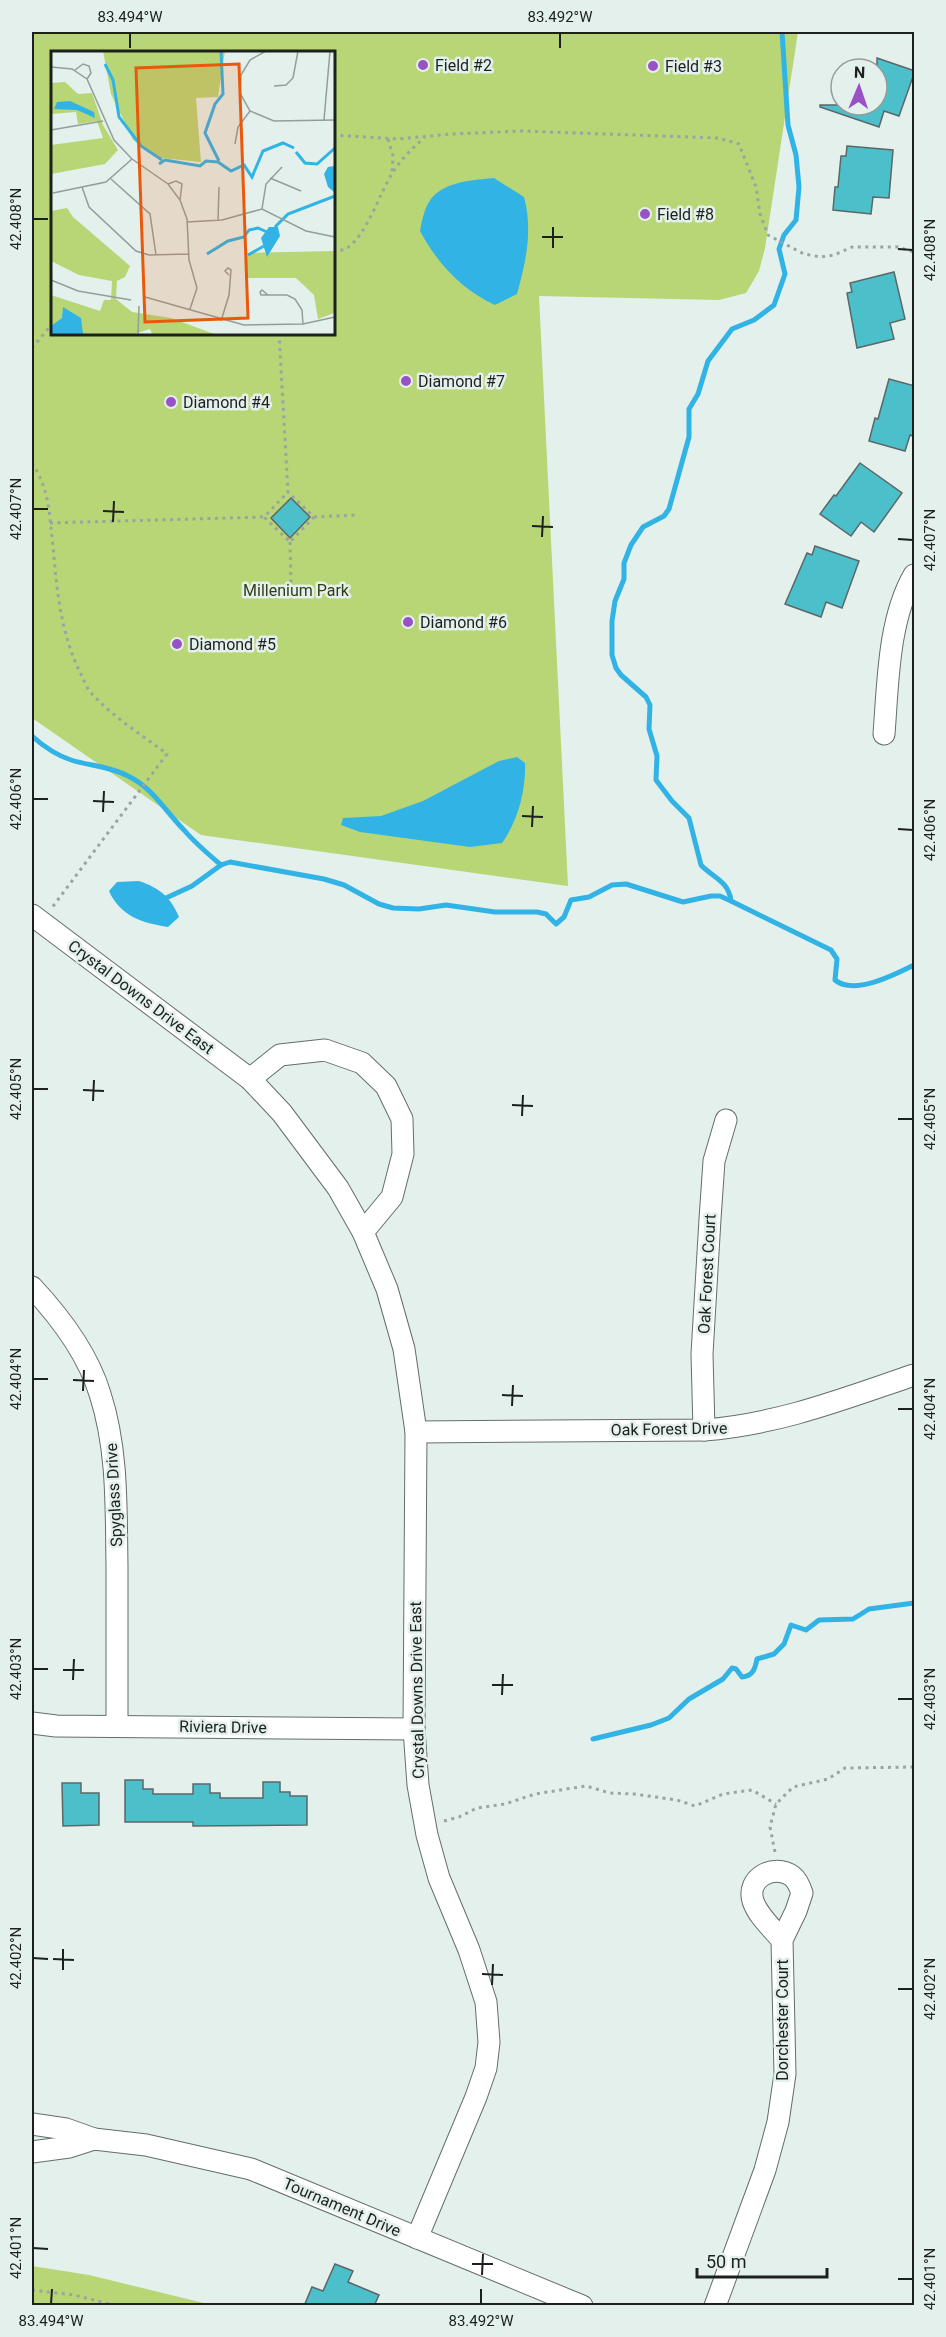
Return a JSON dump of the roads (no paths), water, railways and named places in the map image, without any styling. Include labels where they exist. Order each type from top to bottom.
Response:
[{"type":"street","points":[[884,734],[893,643],[904,600],[915,575]]},
{"type":"street","name":"Crystal Downs Drive East","points":[[36,919],[250,1080],[282,1113],[338,1188],[363,1232],[387,1290],[404,1349],[416,1432],[414,1729],[418,1785],[439,1878],[469,1950],[486,2001],[489,2042],[486,2068],[476,2097],[417,2238]]},
{"type":"street","points":[[250,1080],[280,1055],[325,1050],[363,1063],[386,1086],[402,1119],[403,1154],[392,1197],[363,1232]]},
{"type":"street","name":"Oak Forest Court","points":[[704,1430],[702,1354],[714,1161],[726,1120]]},
{"type":"street","name":"Spyglass Drive","points":[[32,1287],[52,1309],[78,1346],[100,1392],[113,1444],[117,1500],[117,1726]]},
{"type":"street","name":"Oak Forest Drive","points":[[416,1432],[704,1430],[735,1427],[791,1416],[915,1375]]},
{"type":"street","name":"Riviera Drive","points":[[32,1723],[56,1726],[414,1729]]},
{"type":"street","name":"Dorchester Court","points":[[715,2306],[765,2170],[778,2122],[785,2074],[782,1940],[802,1893],[795,1878],[779,1870],[765,1873],[755,1883],[752,1899],[761,1916],[782,1940]]},
{"type":"street","name":"Tournament Drive","points":[[32,2124],[66,2129],[93,2139],[146,2145],[251,2169],[582,2306]]},
{"type":"street","name":"Tournament Drive","points":[[32,2152],[69,2147],[93,2139]]},
{"type":"water","points":[[494,178],[524,197],[528,222],[526,258],[517,294],[495,305],[472,292],[442,265],[420,231],[427,206],[437,193],[460,182]]},
{"type":"water","points":[[517,757],[525,763],[524,784],[517,815],[502,843],[470,847],[360,832],[341,825],[343,818],[381,816],[423,801],[499,761]]},
{"type":"water","points":[[139,881],[158,890],[172,904],[179,917],[168,927],[133,917],[119,907],[109,891],[117,882]]},
{"type":"waterway","points":[[731,901],[724,884],[701,865],[689,818],[656,780],[657,756],[649,729],[650,705],[646,697],[616,668],[612,655],[612,621],[615,601],[624,579],[624,563],[631,545],[643,527],[664,516],[669,509],[689,437],[689,409],[698,394],[708,361],[732,329],[754,320],[774,305],[785,274],[779,249],[784,235],[796,220],[799,187],[796,155],[788,125],[782,32]]},
{"type":"waterway","points":[[32,736],[65,758],[114,770],[137,781],[152,793],[177,823],[221,865]]},
{"type":"waterway","points":[[166,898],[192,886],[221,865],[230,862],[324,879],[344,885],[379,904],[393,908],[419,909],[446,905],[495,912],[537,912],[546,914],[556,924],[564,917],[571,900],[589,897],[612,885],[626,884],[683,902],[711,896],[720,896],[731,901],[831,950],[837,959],[835,980],[843,984],[864,985],[914,965]]},
{"type":"waterway","points":[[593,1739],[651,1725],[669,1718],[689,1699],[723,1679],[732,1668],[736,1669],[742,1677],[751,1674],[757,1659],[774,1654],[784,1644],[791,1625],[806,1630],[819,1620],[853,1619],[869,1609],[914,1603]]},
{"type":"place","name":"Field #2","points":[[423,65]]},
{"type":"place","name":"Field #3","points":[[653,66]]},
{"type":"place","name":"Field #8","points":[[645,214]]},
{"type":"place","name":"Diamond #7","points":[[406,381]]},
{"type":"place","name":"Diamond #4","points":[[171,402]]},
{"type":"place","name":"Diamond #6","points":[[408,622]]},
{"type":"place","name":"Diamond #5","points":[[177,644]]},
{"type":"park label","name":"Millenium Park","points":[[296,590]]}]
